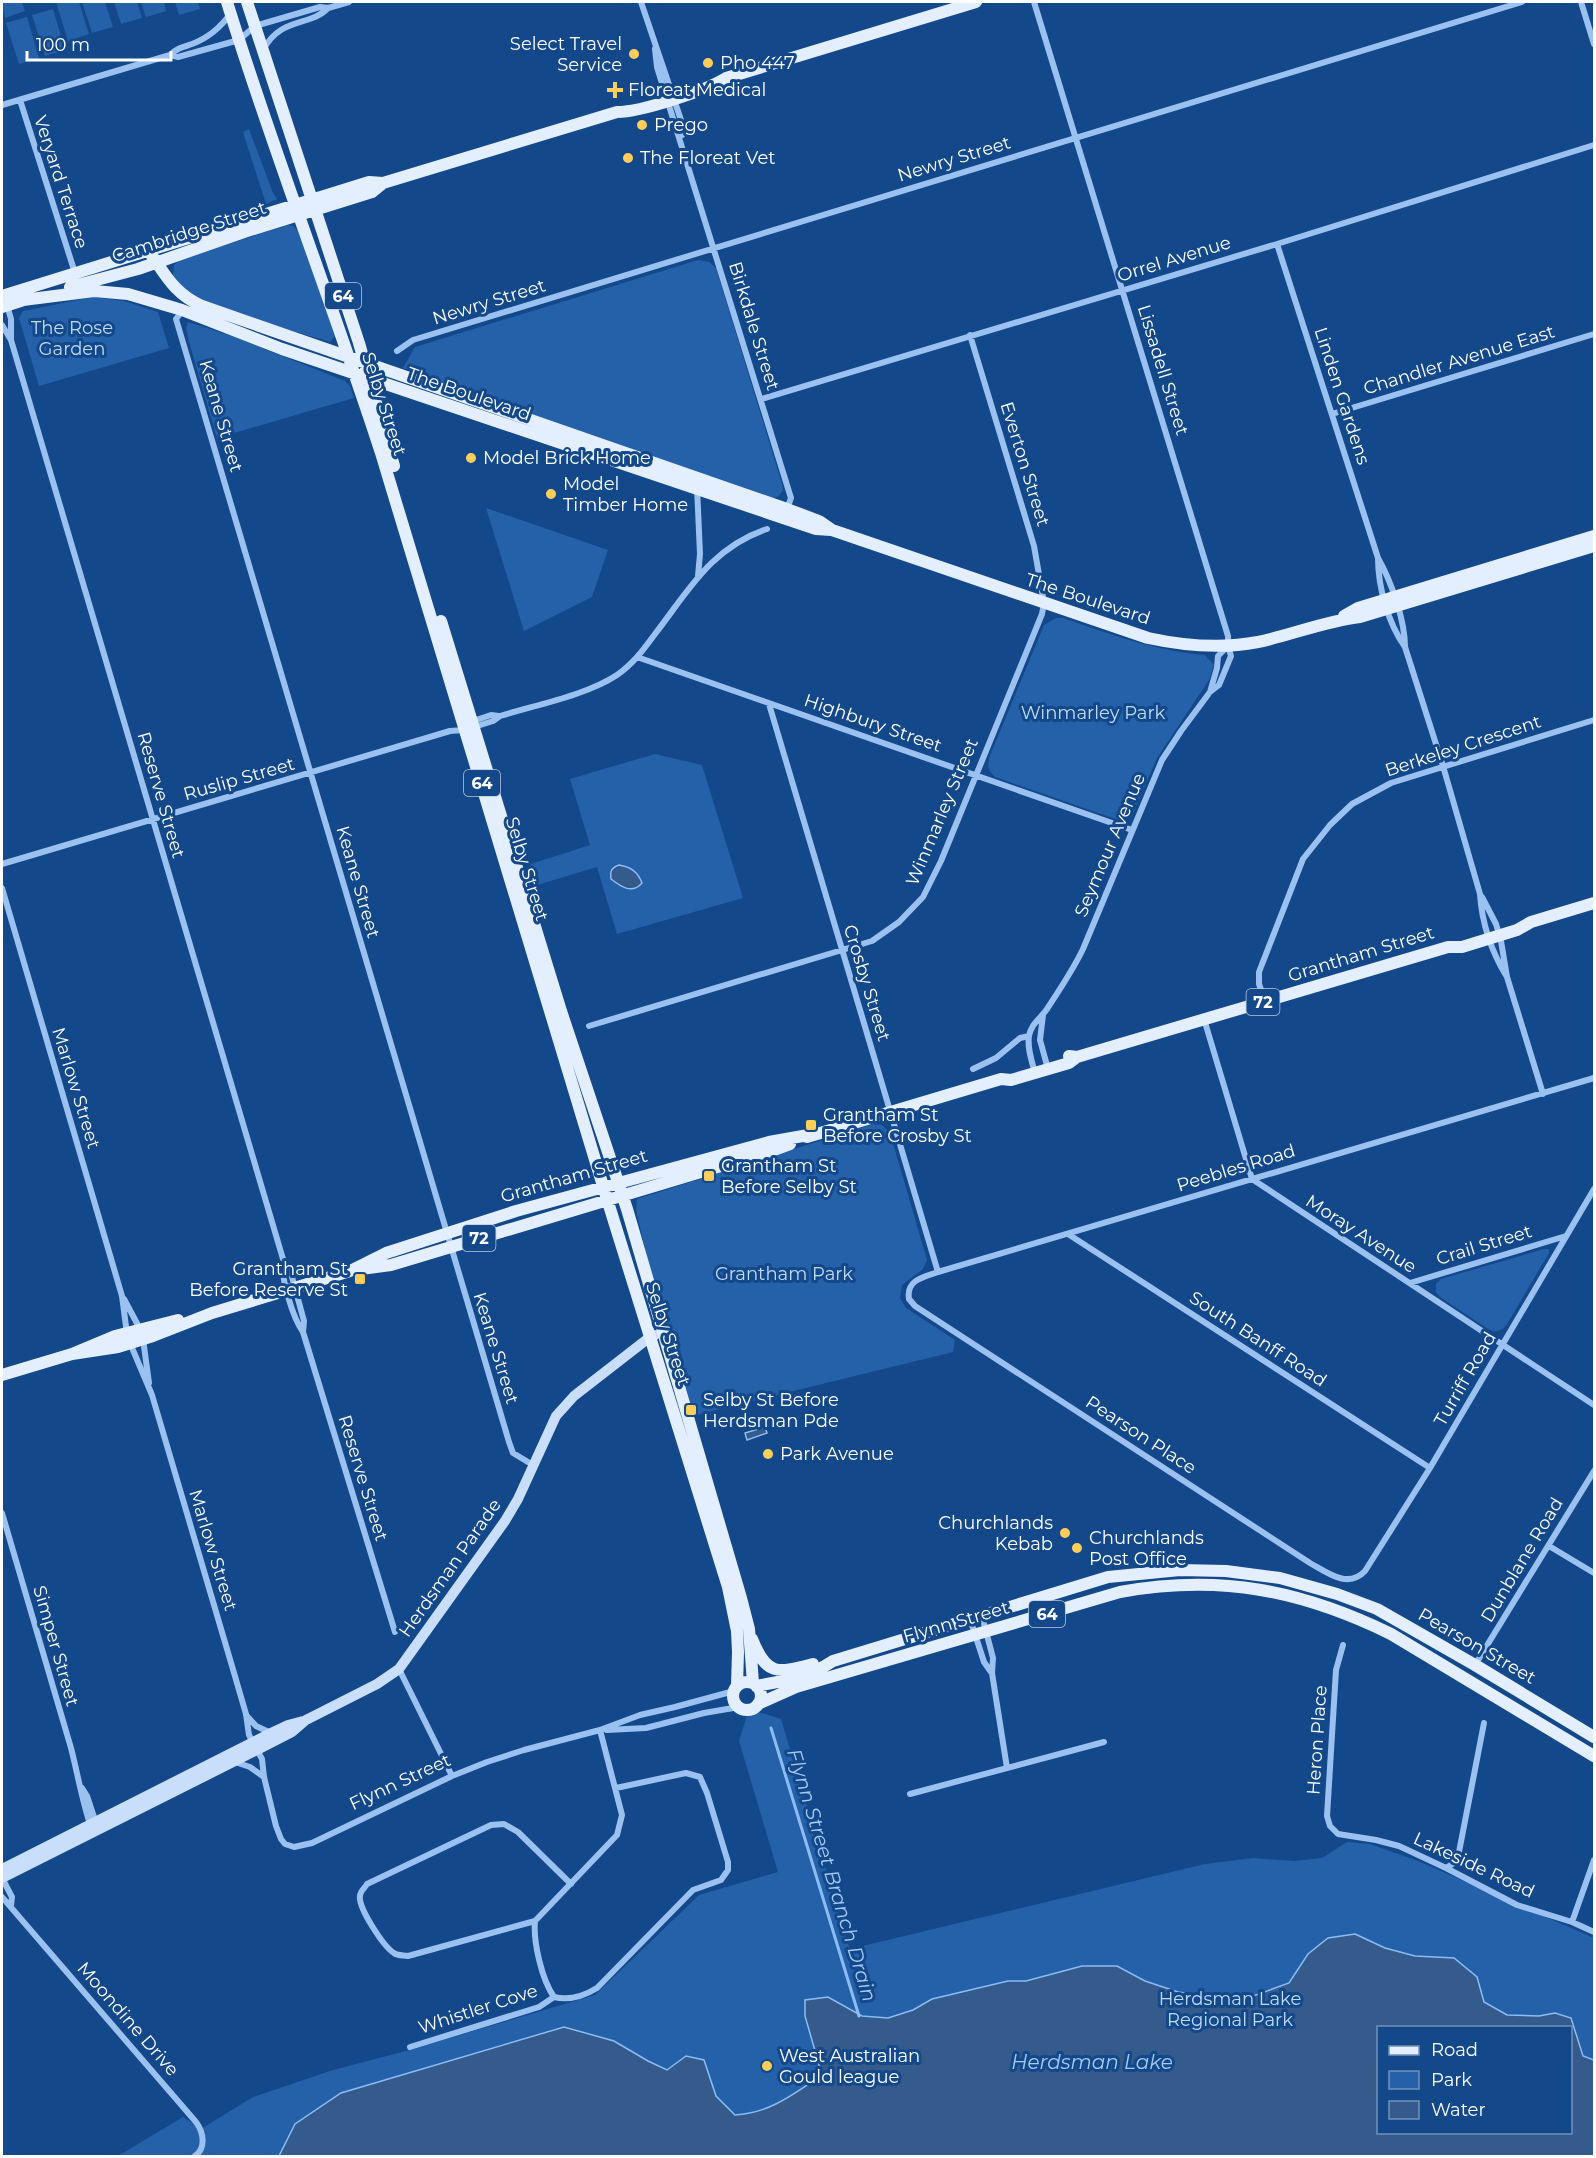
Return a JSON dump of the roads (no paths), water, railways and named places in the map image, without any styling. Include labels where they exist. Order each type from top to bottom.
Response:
[{"type":"main road","name":"Selby Street","points":[[247,2],[364,361],[603,1186],[728,1587],[737,1631],[735,1688]]},
{"type":"main road","name":"Cambridge Street","points":[[4,301],[75,273],[148,250],[313,205],[372,192],[383,183],[617,112],[626,105],[670,95],[711,79],[726,78],[976,2]]},
{"type":"main road","name":"Selby Street","points":[[229,7],[296,210],[355,374],[623,1196],[749,1629],[754,1684]]},
{"type":"main road","name":"Cambridge Street","points":[[4,301],[23,300],[157,262],[296,210]]},
{"type":"main road","name":"The Boulevard","points":[[148,250],[185,305],[282,349],[697,487],[819,521],[832,530],[1044,603],[1148,638],[1180,645],[1228,645],[1257,642],[1338,619],[1360,617],[1391,603],[1594,536]]},
{"type":"main road","name":"The Boulevard","points":[[23,300],[102,291],[185,305],[240,320],[364,361],[697,487]]},
{"type":"main road","name":"The Boulevard","points":[[1391,603],[1594,546]]},
{"type":"main road","name":"Grantham Street","points":[[350,1271],[386,1253],[603,1186],[769,1142],[814,1134],[1001,1079],[1011,1080],[1034,1069],[1069,1063],[1077,1057],[1448,947],[1462,946],[1492,933],[1520,929],[1531,922],[1594,903]]},
{"type":"main road","name":"Grantham Street","points":[[2,1375],[350,1271],[391,1265],[608,1201],[771,1151],[814,1134]]},
{"type":"main road","name":"Herdsman Parade","points":[[2,1869],[234,1762],[271,1733],[306,1720],[377,1684],[399,1669],[506,1521],[551,1424],[564,1406],[650,1337],[664,1332]]},
{"type":"main road","name":"Flynn Street","points":[[754,1684],[796,1679],[820,1670],[833,1661],[1108,1577],[1192,1570],[1226,1571],[1280,1578],[1337,1594]]},
{"type":"main road","name":"Flynn Street","points":[[758,1704],[796,1687],[1090,1600],[1150,1586],[1212,1584],[1284,1593],[1343,1612]]},
{"type":"main road","points":[[1054,1592],[1064,1599],[1090,1600]]},
{"type":"main road","name":"Pearson Street","points":[[1337,1594],[1377,1610],[1475,1665],[1594,1737]]},
{"type":"main road","name":"Pearson Street","points":[[1343,1612],[1392,1634],[1594,1756]]},
{"type":"main road","name":"64","points":[[749,1629],[760,1658],[771,1668],[791,1670],[833,1661]]},
{"type":"main road","name":"64","points":[[744,1682],[754,1684],[760,1696],[758,1704],[750,1709],[739,1707],[734,1700],[735,1688],[744,1682]]},
{"type":"main road","name":"Herdsman Parade","points":[[2,1878],[94,1827],[255,1746],[292,1732],[306,1720]]},
{"type":"street","points":[[262,51],[267,41],[288,25],[349,2]]},
{"type":"street","name":"Birkdale Street","points":[[640,2],[655,49],[657,67],[681,120],[682,142],[791,498],[785,513]]},
{"type":"street","name":"Lissadell Street","points":[[1034,2],[1228,636],[1228,645]]},
{"type":"street","name":"Newry Street","points":[[397,351],[413,340],[1521,2]]},
{"type":"street","points":[[1581,2],[1594,44]]},
{"type":"street","points":[[170,55],[178,57],[239,40],[255,26],[320,6],[328,8]]},
{"type":"street","points":[[2,105],[170,55],[176,49],[207,37],[225,21],[229,7]]},
{"type":"street","name":"Veryard Terrace","points":[[20,100],[75,273]]},
{"type":"street","name":"Orrel Avenue","points":[[762,399],[1277,244],[1594,145]]},
{"type":"street","name":"Linden Gardens","points":[[1277,244],[1378,558],[1378,573],[1405,637],[1405,647],[1543,1094]]},
{"type":"street","name":"Reserve Street","points":[[4,301],[11,319],[11,340]]},
{"type":"street","name":"Keane Street","points":[[185,305],[176,319],[450,1247],[511,1448],[519,1458],[533,1465]]},
{"type":"street","name":"Reserve Street","points":[[2,325],[11,340],[283,1259],[289,1266],[291,1289],[304,1321],[303,1332],[395,1632]]},
{"type":"street","name":"Chandler Avenue East","points":[[1332,414],[1594,334]]},
{"type":"street","name":"Everton Street","points":[[970,335],[1034,546],[1044,603]]},
{"type":"street","points":[[697,487],[700,554],[698,577]]},
{"type":"street","name":"Ruslip Street","points":[[2,864],[450,731],[491,715],[500,716],[593,688],[618,674],[637,657],[698,577],[714,560],[737,541],[767,529]]},
{"type":"street","name":"Winmarley Street","points":[[589,1026],[842,951],[872,940],[899,922],[923,897],[941,861],[1042,614],[1044,603]]},
{"type":"street","name":"Seymour Avenue","points":[[973,1069],[996,1058],[1020,1038],[1029,1036],[1033,1024],[1043,1014],[1068,978],[1083,948],[1162,760],[1180,731],[1210,692],[1219,685],[1232,656],[1228,645],[1218,656],[1210,692]]},
{"type":"street","name":"Highbury Street","points":[[637,657],[1132,830]]},
{"type":"street","name":"Crosby Street","points":[[769,704],[938,1272]]},
{"type":"street","name":"Berkeley Crescent","points":[[1266,1001],[1259,984],[1259,972],[1303,859],[1330,825],[1352,804],[1391,783],[1594,720]]},
{"type":"street","name":"Marlow Street","points":[[2,888],[122,1296],[128,1338],[152,1395]]},
{"type":"street","name":"Linden Gardens","points":[[1480,894],[1492,933],[1496,959],[1507,977]]},
{"type":"street","points":[[1043,1014],[1040,1040],[1047,1066]]},
{"type":"street","points":[[1204,1019],[1252,1179]]},
{"type":"street","points":[[1029,1036],[1034,1069]]},
{"type":"street","name":"Peebles Road","points":[[915,1306],[909,1299],[909,1287],[914,1281],[938,1272],[1594,1078]]},
{"type":"street","name":"Moray Avenue","points":[[1252,1179],[1594,1405]]},
{"type":"street","name":"Turriff Road","points":[[1355,1579],[1365,1571],[1430,1468],[1594,1189]]},
{"type":"street","name":"South Banff Road","points":[[1068,1234],[1430,1468]]},
{"type":"street","name":"Crail Street","points":[[1410,1283],[1566,1236]]},
{"type":"street","name":"Marlow Street","points":[[122,1296],[141,1334],[152,1395],[246,1714],[249,1736],[255,1746]]},
{"type":"street","name":"Pearson Place","points":[[915,1306],[1310,1563],[1341,1579],[1355,1579]]},
{"type":"street","name":"Dunblane Road","points":[[1475,1665],[1594,1471]]},
{"type":"street","name":"Simper Street","points":[[2,1513],[81,1788],[81,1797],[94,1827]]},
{"type":"street","points":[[1549,1546],[1594,1573]]},
{"type":"street","points":[[976,1617],[981,1634],[993,1658],[992,1673],[1007,1768]]},
{"type":"street","points":[[976,1617],[981,1634],[984,1662],[992,1673]]},
{"type":"street","name":"Heron Place","points":[[1338,1834],[1330,1826],[1327,1816],[1336,1670],[1343,1645]]},
{"type":"street","points":[[399,1669],[452,1776]]},
{"type":"street","name":"Flynn Street","points":[[255,1746],[262,1759],[264,1777],[281,1839],[294,1847],[312,1843],[452,1776],[524,1750],[600,1730],[640,1715],[675,1707],[735,1688]]},
{"type":"street","name":"Flynn Street","points":[[600,1730],[646,1728],[704,1713],[739,1707]]},
{"type":"street","points":[[246,1714],[256,1726],[271,1733]]},
{"type":"street","points":[[1446,1868],[1454,1863],[1459,1852],[1484,1723]]},
{"type":"street","points":[[571,1884],[518,1832],[504,1824],[491,1825],[368,1884],[360,1894],[360,1903],[388,1949],[396,1955],[408,1956],[535,1921],[571,1884],[617,1836],[622,1815],[600,1730]]},
{"type":"street","points":[[910,1794],[1104,1742]]},
{"type":"street","points":[[234,1762],[250,1767],[264,1777]]},
{"type":"street","points":[[535,1921],[533,1935],[549,1989],[555,1997],[566,2000],[597,1988],[693,1890],[721,1880],[728,1869],[728,1862],[707,1793],[700,1777],[686,1773],[616,1788]]},
{"type":"street","name":"Lakeside Road","points":[[1338,1834],[1376,1839],[1399,1846],[1517,1905],[1572,1922],[1594,1932]]},
{"type":"street","points":[[1572,1922],[1594,1860]]},
{"type":"street","name":"Moondine Drive","points":[[2,1878],[12,1897],[11,1906]]},
{"type":"street","name":"Moondine Drive","points":[[2,1897],[196,2122],[201,2129],[203,2144],[195,2157]]},
{"type":"street","name":"Whistler Cove","points":[[410,2047],[539,2007],[555,1997]]},
{"type":"water","points":[[619,865],[634,871],[642,883],[630,889],[622,887],[611,879],[612,870]]},
{"type":"water","points":[[765,1427],[767,1433],[747,1440],[745,1433]]},
{"type":"water","name":"Herdsman Lake","points":[[1355,1934],[1385,1948],[1415,1956],[1454,1958],[1477,1977],[1484,2002],[1507,2015],[1539,2016],[1555,2013],[1571,2018],[1583,2056],[1594,2060],[1594,2156],[279,2156],[295,2124],[341,2093],[564,2027],[614,2041],[667,2070],[686,2056],[704,2060],[716,2096],[735,2115],[759,2111],[771,2106],[822,2075],[805,2016],[805,2000],[828,1997],[862,2016],[888,2018],[913,2010],[932,1999],[1008,1981],[1026,1981],[1082,1966],[1117,1966],[1145,1981],[1178,1992],[1245,1999],[1289,1983],[1308,1954],[1328,1938]]},
{"type":"waterway","name":"Flynn Street Branch Drain","points":[[771,1728],[859,2016]]},
{"type":"place","name":"Select Travel Service","points":[[634,54]]},
{"type":"place","name":"Pho 447","points":[[708,63]]},
{"type":"place","name":"Floreat Medical","points":[[615,90]]},
{"type":"place","name":"Prego","points":[[642,125]]},
{"type":"place","name":"The Floreat Vet","points":[[628,158]]},
{"type":"place","name":"Model Brick Home","points":[[471,458]]},
{"type":"place","name":"Model Timber Home","points":[[551,494]]},
{"type":"place","name":"Grantham St Before Crosby St","points":[[811,1125]]},
{"type":"place","name":"Grantham St Before Selby St","points":[[709,1176]]},
{"type":"place","name":"Grantham St Before Reserve St","points":[[360,1279]]},
{"type":"place","name":"Selby St Before Herdsman Pde","points":[[691,1410]]},
{"type":"place","name":"Park Avenue","points":[[768,1454]]},
{"type":"place","name":"Churchlands Kebab","points":[[1065,1533]]},
{"type":"place","name":"Churchlands Post Office","points":[[1077,1548]]},
{"type":"place","name":"West Australian Gould league","points":[[767,2066]]},
{"type":"park label","name":"The Rose Garden","points":[[72,338]]},
{"type":"park label","name":"Winmarley Park","points":[[1093,713]]},
{"type":"park label","name":"Grantham Park","points":[[784,1274]]},
{"type":"park label","name":"Herdsman Lake Regional Park","points":[[1230,2009]]}]
